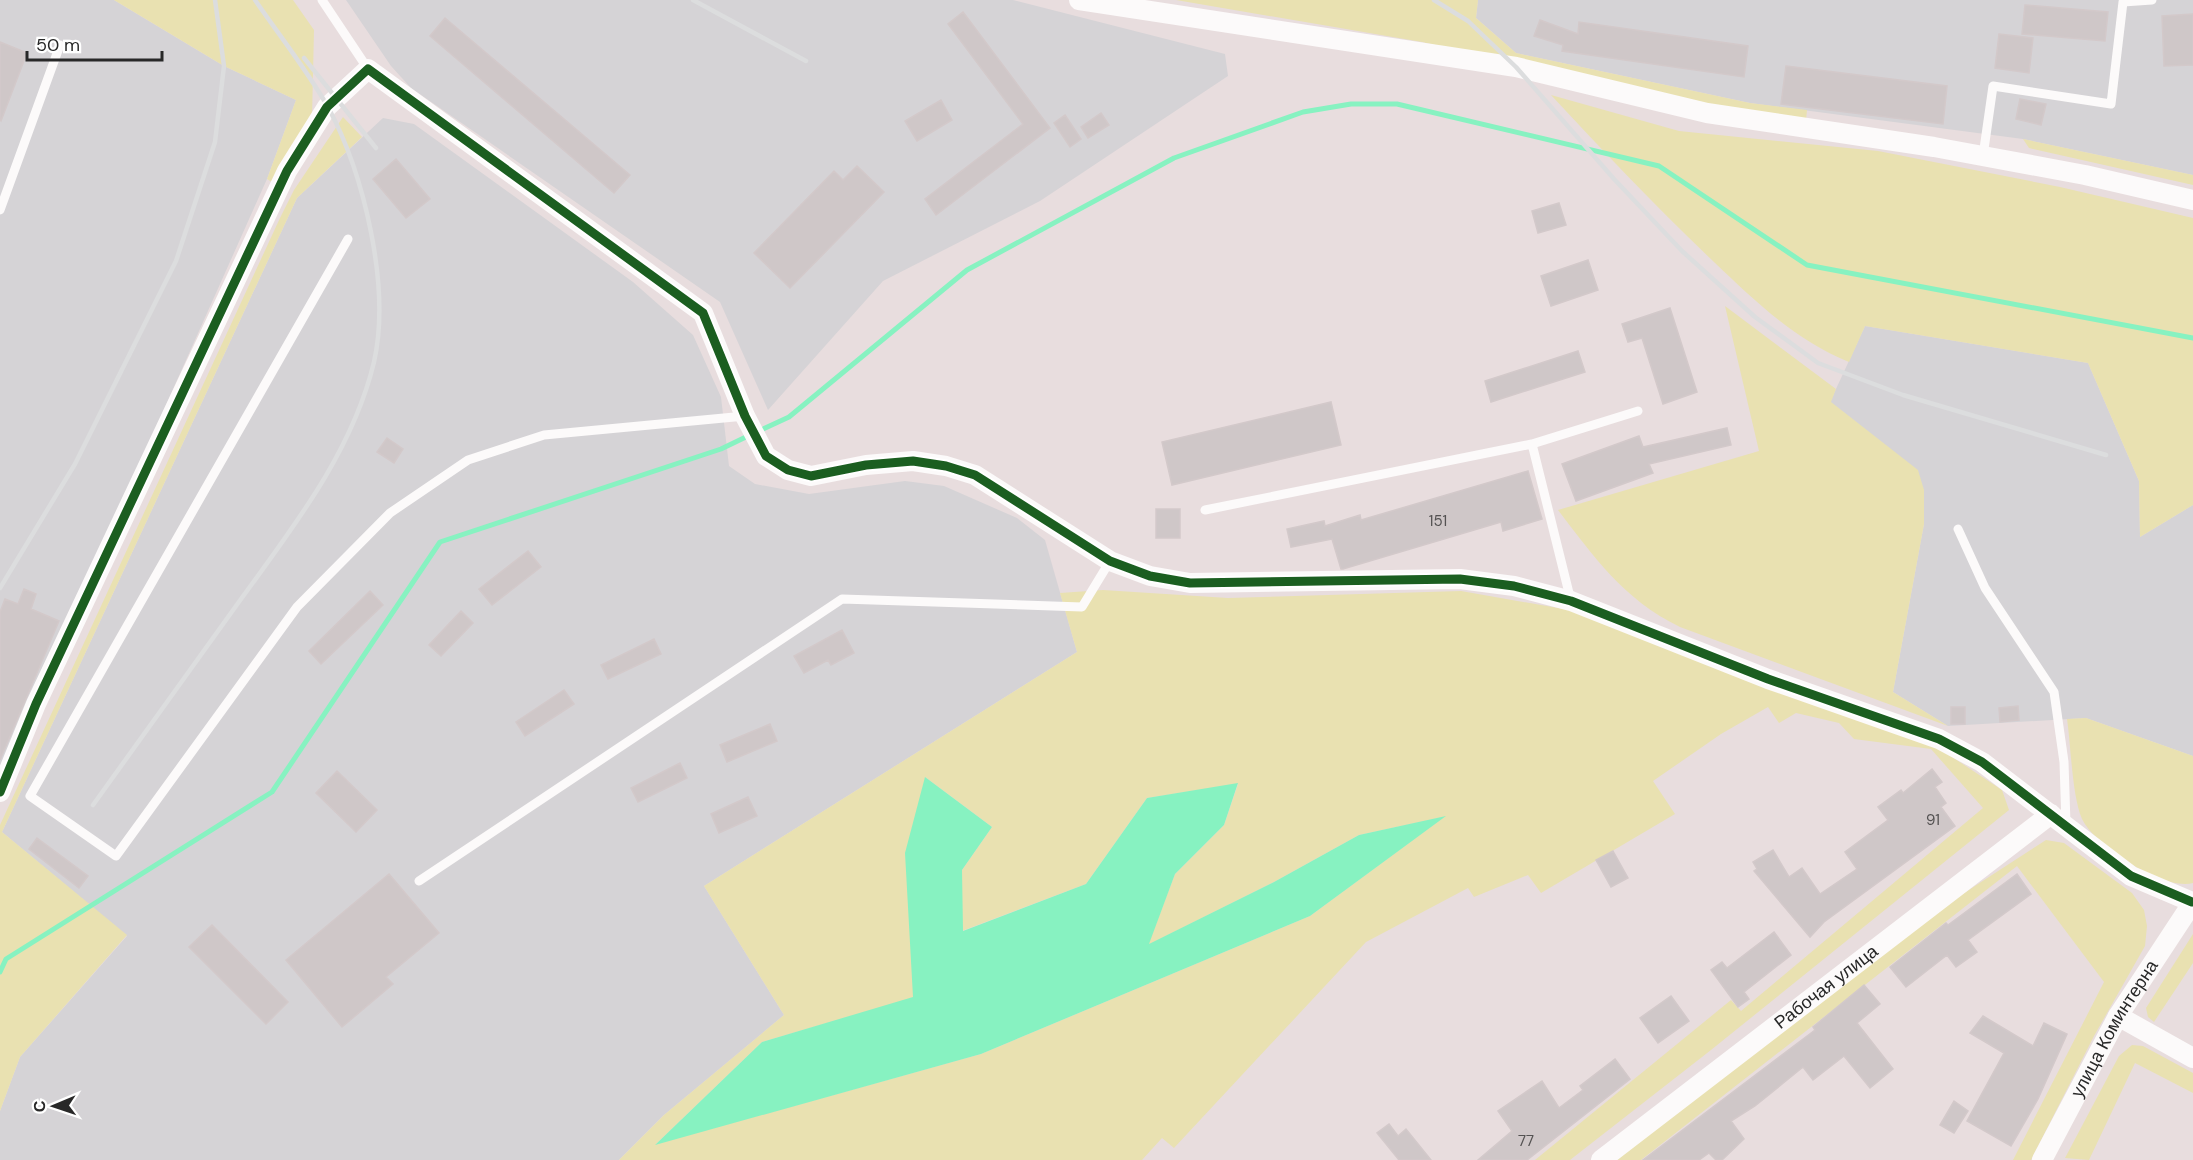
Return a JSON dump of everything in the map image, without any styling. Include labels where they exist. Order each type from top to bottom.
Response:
[{"type":"street","points":[[1079,0],[1515,67],[1707,113],[1983,156],[2085,175],[2193,200]]},
{"type":"street","points":[[0,792],[36,704],[287,171],[327,107],[368,69],[703,313],[745,416],[766,456],[788,470],[811,476],[866,465],[913,461],[946,466],[975,475],[1110,561],[1150,576],[1191,583],[1460,579],[1514,586],[1571,601],[1768,679],[1939,739],[1982,762],[2130,876],[2193,902]]},
{"type":"street","name":"Рабочая улица","points":[[1602,1160],[2058,820]]},
{"type":"street","name":"улица Коминтерна","points":[[2044,1159],[2118,1016],[2193,902]]},
{"type":"street","points":[[2118,1016],[2193,1058]]},
{"type":"lane","points":[[322,0],[368,69]]},
{"type":"lane","points":[[1983,156],[1993,86],[2111,104],[2123,2],[2152,0]]},
{"type":"lane","points":[[0,210],[60,45]]},
{"type":"lane","points":[[348,239],[30,796],[116,856],[297,607],[390,513],[468,460],[544,435],[745,416]]},
{"type":"lane","points":[[1205,510],[1532,444],[1638,411]]},
{"type":"lane","points":[[1532,444],[1571,601]]},
{"type":"lane","points":[[1958,529],[1985,588],[2054,692],[2064,762],[2058,820]]},
{"type":"lane","points":[[419,881],[842,599],[1082,607],[1110,561]]},
{"type":"shaded area","points":[[0,0],[114,0],[224,66],[296,100],[267,179],[0,776]]},
{"type":"shaded area","points":[[114,0],[293,0],[314,30],[312,118],[275,184],[267,179],[296,100],[224,66]]},
{"type":"shaded area","points":[[346,0],[1013,0],[1225,54],[1228,76],[1040,201],[883,281],[768,410],[720,302],[411,88],[391,66]]},
{"type":"shaded area","points":[[1176,0],[1478,0],[1476,18],[1516,53],[1750,103],[1807,110],[1806,121],[1705,109],[1422,42]]},
{"type":"shaded area","points":[[1478,0],[2193,0],[2193,175],[2023,139],[1750,103],[1516,53],[1476,18]]},
{"type":"shaded area","points":[[1551,95],[1679,131],[1878,151],[2060,187],[2193,218],[2193,505],[2140,537],[2139,481],[2088,363],[1865,326],[1849,362],[1811,343],[1760,305],[1714,262],[1631,180]]},
{"type":"shaded area","points":[[343,117],[362,137],[297,198],[2,832],[127,935],[20,1057],[0,1111],[0,825],[280,218],[294,190]]},
{"type":"shaded area","points":[[383,118],[414,124],[633,282],[693,335],[721,397],[729,466],[755,484],[809,494],[905,481],[944,486],[1017,518],[1045,540],[1077,652],[704,886],[784,1015],[664,1115],[619,1160],[0,1160],[0,1111],[20,1057],[127,936],[2,832],[297,198]]},
{"type":"shaded area","points":[[2023,139],[2193,175],[2193,185],[2029,148]]},
{"type":"shaded area","points":[[1725,306],[1836,389],[1831,402],[1918,470],[1924,490],[1924,524],[1893,692],[1948,726],[1680,627],[1660,616],[1642,604],[1612,576],[1558,510],[1759,451]]},
{"type":"shaded area","points":[[1865,326],[2088,363],[2139,481],[2140,537],[2193,505],[2193,756],[2086,718],[1948,726],[1893,692],[1924,524],[1924,490],[1830,402]]},
{"type":"shaded area","points":[[1103,590],[1228,598],[1461,591],[1581,612],[1928,741],[2002,790],[2009,810],[1711,1050],[1570,1160],[1535,1160],[1731,1000],[1741,1011],[1983,808],[1931,749],[1854,739],[1839,723],[1796,713],[1779,723],[1768,707],[1721,734],[1653,781],[1675,814],[1541,893],[1528,875],[1474,897],[1468,888],[1366,942],[1174,1148],[1162,1138],[1142,1160],[619,1160],[664,1115],[784,1015],[704,886],[1077,652],[1060,593]],"holes":[[[925,777],[992,827],[962,870],[962,931],[1086,884],[1147,798],[1238,784],[1224,825],[1175,874],[1148,945],[1274,882],[1359,835],[1444,817],[1310,916],[981,1054],[656,1144],[762,1042],[913,998]]]},
{"type":"shaded area","points":[[2086,718],[2193,756],[2193,883],[2180,884],[2148,873],[2115,853],[2089,830],[2082,819],[2074,784],[2067,719]]},
{"type":"shaded area","points":[[925,777],[992,827],[962,870],[963,931],[1086,884],[1147,798],[1238,783],[1224,825],[1175,874],[1149,944],[1274,882],[1359,835],[1446,816],[1310,916],[981,1054],[655,1145],[762,1042],[913,997],[905,853]]},
{"type":"shaded area","points":[[2046,840],[2064,843],[2132,893],[2144,910],[2147,926],[2145,946],[2094,1036],[2031,1160],[2013,1160],[2104,982],[2017,866],[1641,1160],[1615,1160],[1921,921]]},
{"type":"shaded area","points":[[2193,934],[2193,963],[2154,1022],[2148,1017],[2146,1008]]},
{"type":"shaded area","points":[[2132,1045],[2143,1046],[2193,1073],[2193,1093],[2135,1063],[2089,1160],[2065,1158],[2119,1056]]},
{"type":"building","points":[[2025,5],[2108,12],[2105,41],[2022,34]]},
{"type":"building","points":[[963,12],[1050,128],[936,215],[925,199],[1023,124],[948,24]]},
{"type":"building","points":[[2193,14],[2193,65],[2164,66],[2162,16]]},
{"type":"building","points":[[445,18],[630,175],[614,193],[430,36]]},
{"type":"building","points":[[1540,20],[1578,34],[1579,22],[1748,46],[1744,77],[1562,51],[1563,45],[1534,36]]},
{"type":"building","points":[[1999,34],[2033,38],[2029,73],[1995,68]]},
{"type":"building","points":[[0,42],[27,53],[1,121],[0,120]]},
{"type":"building","points":[[1786,66],[1947,86],[1943,124],[1781,104]]},
{"type":"building","points":[[2020,99],[2046,104],[2041,125],[2016,119]]},
{"type":"building","points":[[941,100],[952,120],[917,141],[905,121]]},
{"type":"building","points":[[1101,113],[1109,125],[1088,138],[1081,127]]},
{"type":"building","points":[[1065,115],[1081,139],[1070,147],[1054,123]]},
{"type":"building","points":[[396,159],[430,199],[406,218],[373,179]]},
{"type":"building","points":[[857,166],[884,192],[790,288],[754,253],[834,171],[843,180]]},
{"type":"building","points":[[1559,203],[1566,225],[1538,233],[1532,211]]},
{"type":"building","points":[[1588,260],[1598,290],[1551,306],[1541,276]]},
{"type":"building","points":[[1670,308],[1697,392],[1663,404],[1642,338],[1628,342],[1622,324]]},
{"type":"building","points":[[1578,351],[1585,372],[1491,402],[1485,381]]},
{"type":"building","points":[[1331,402],[1341,445],[1172,485],[1162,442]]},
{"type":"building","points":[[1727,428],[1731,445],[1649,464],[1653,473],[1576,501],[1562,464],[1639,436],[1643,447]]},
{"type":"building","points":[[387,438],[403,449],[394,463],[377,452]]},
{"type":"building","points":[[1528,471],[1542,519],[1503,531],[1501,522],[1343,569],[1341,569],[1332,539],[1291,547],[1287,529],[1324,521],[1325,526],[1360,515],[1361,520]]},
{"type":"building","points":[[1156,509],[1180,509],[1180,538],[1156,538]]},
{"type":"building","points":[[528,551],[541,567],[492,605],[479,589]]},
{"type":"building","points":[[24,589],[36,594],[31,609],[59,621],[0,760],[0,612],[5,599],[18,604]]},
{"type":"building","points":[[370,591],[383,605],[321,664],[309,651]]},
{"type":"building","points":[[461,611],[473,623],[441,656],[429,645]]},
{"type":"building","points":[[842,630],[854,653],[831,665],[828,660],[804,673],[794,656]]},
{"type":"building","points":[[654,639],[661,654],[608,679],[601,665]]},
{"type":"building","points":[[564,690],[574,704],[525,736],[516,722]]},
{"type":"building","points":[[2018,706],[2019,720],[2000,722],[1999,708]]},
{"type":"building","points":[[1951,707],[1965,707],[1965,724],[1951,724]]},
{"type":"building","points":[[770,724],[777,741],[727,762],[720,745]]},
{"type":"building","points":[[680,763],[687,778],[638,802],[631,788]]},
{"type":"building","points":[[1932,769],[1942,782],[1935,787],[1946,803],[1941,807],[1955,826],[1824,922],[1810,937],[1754,871],[1757,869],[1753,862],[1773,850],[1789,877],[1802,868],[1820,894],[1857,869],[1845,852],[1888,820],[1878,807],[1901,790],[1903,793]]},
{"type":"building","points":[[337,771],[377,810],[356,832],[316,793]]},
{"type":"building","points":[[748,797],[757,816],[719,833],[711,814]]},
{"type":"building","points":[[37,838],[88,876],[79,888],[29,849]]},
{"type":"building","points":[[1613,851],[1628,878],[1611,887],[1596,860]]},
{"type":"building","points":[[389,874],[439,933],[386,977],[393,984],[342,1027],[286,960]]},
{"type":"building","points":[[2017,874],[2031,894],[1968,940],[1977,952],[1956,967],[1947,955],[1906,987],[1890,967],[1946,923],[1948,925]]},
{"type":"building","points":[[212,925],[288,1002],[266,1024],[189,947]]},
{"type":"building","points":[[1774,932],[1791,955],[1744,992],[1749,999],[1738,1007],[1711,970],[1722,962],[1727,968]]},
{"type":"building","points":[[1864,985],[1880,1004],[1857,1023],[1893,1069],[1870,1088],[1844,1056],[1813,1080],[1803,1067],[1755,1106],[1731,1121],[1744,1139],[1722,1160],[1716,1160],[1709,1153],[1699,1160],[1643,1160],[1815,1030],[1813,1027]]},
{"type":"building","points":[[1671,996],[1689,1021],[1658,1043],[1640,1018]]},
{"type":"building","points":[[1983,1016],[2033,1046],[2044,1023],[2067,1034],[2038,1099],[2011,1146],[1967,1121],[2004,1053],[1970,1033]]},
{"type":"building","points":[[1615,1059],[1630,1079],[1527,1160],[1478,1160],[1512,1131],[1498,1111],[1542,1081],[1559,1108],[1583,1090],[1580,1086]]},
{"type":"building","points":[[1954,1101],[1968,1111],[1954,1133],[1940,1125]]},
{"type":"building","points":[[1389,1124],[1398,1136],[1406,1129],[1431,1160],[1399,1160],[1377,1133]]},
{"type":"waterway","points":[[759,431],[789,417],[967,270],[1174,158],[1303,112],[1351,104],[1397,104],[1659,166],[1807,265],[2193,338]]},
{"type":"waterway","points":[[0,972],[6,959],[272,792],[440,542],[721,449],[750,435]]},
{"type":"railway","points":[[0,588],[75,464],[176,261],[215,142],[224,66],[215,0]]},
{"type":"railway","points":[[93,805],[298,520],[335,460],[351,428],[374,362],[379,300],[376,266],[371,232],[353,165],[341,134],[320,93],[255,0]]},
{"type":"railway","points":[[693,0],[806,61]]},
{"type":"railway","points":[[1434,0],[1468,21],[1516,67],[1614,179],[1682,251],[1755,317],[1818,363],[1903,395],[2106,455]]},
{"type":"railway","points":[[304,58],[376,148]]},
{"type":"cycle path","points":[[0,792],[36,704],[287,171],[327,107],[368,69],[703,313],[745,416],[766,456],[788,470],[811,476],[866,465],[913,461],[946,466],[975,475],[1110,561],[1150,576],[1190,583],[1460,579],[1514,586],[1571,601],[1768,679],[1939,739],[1982,762],[2131,876],[2192,902]]}]
